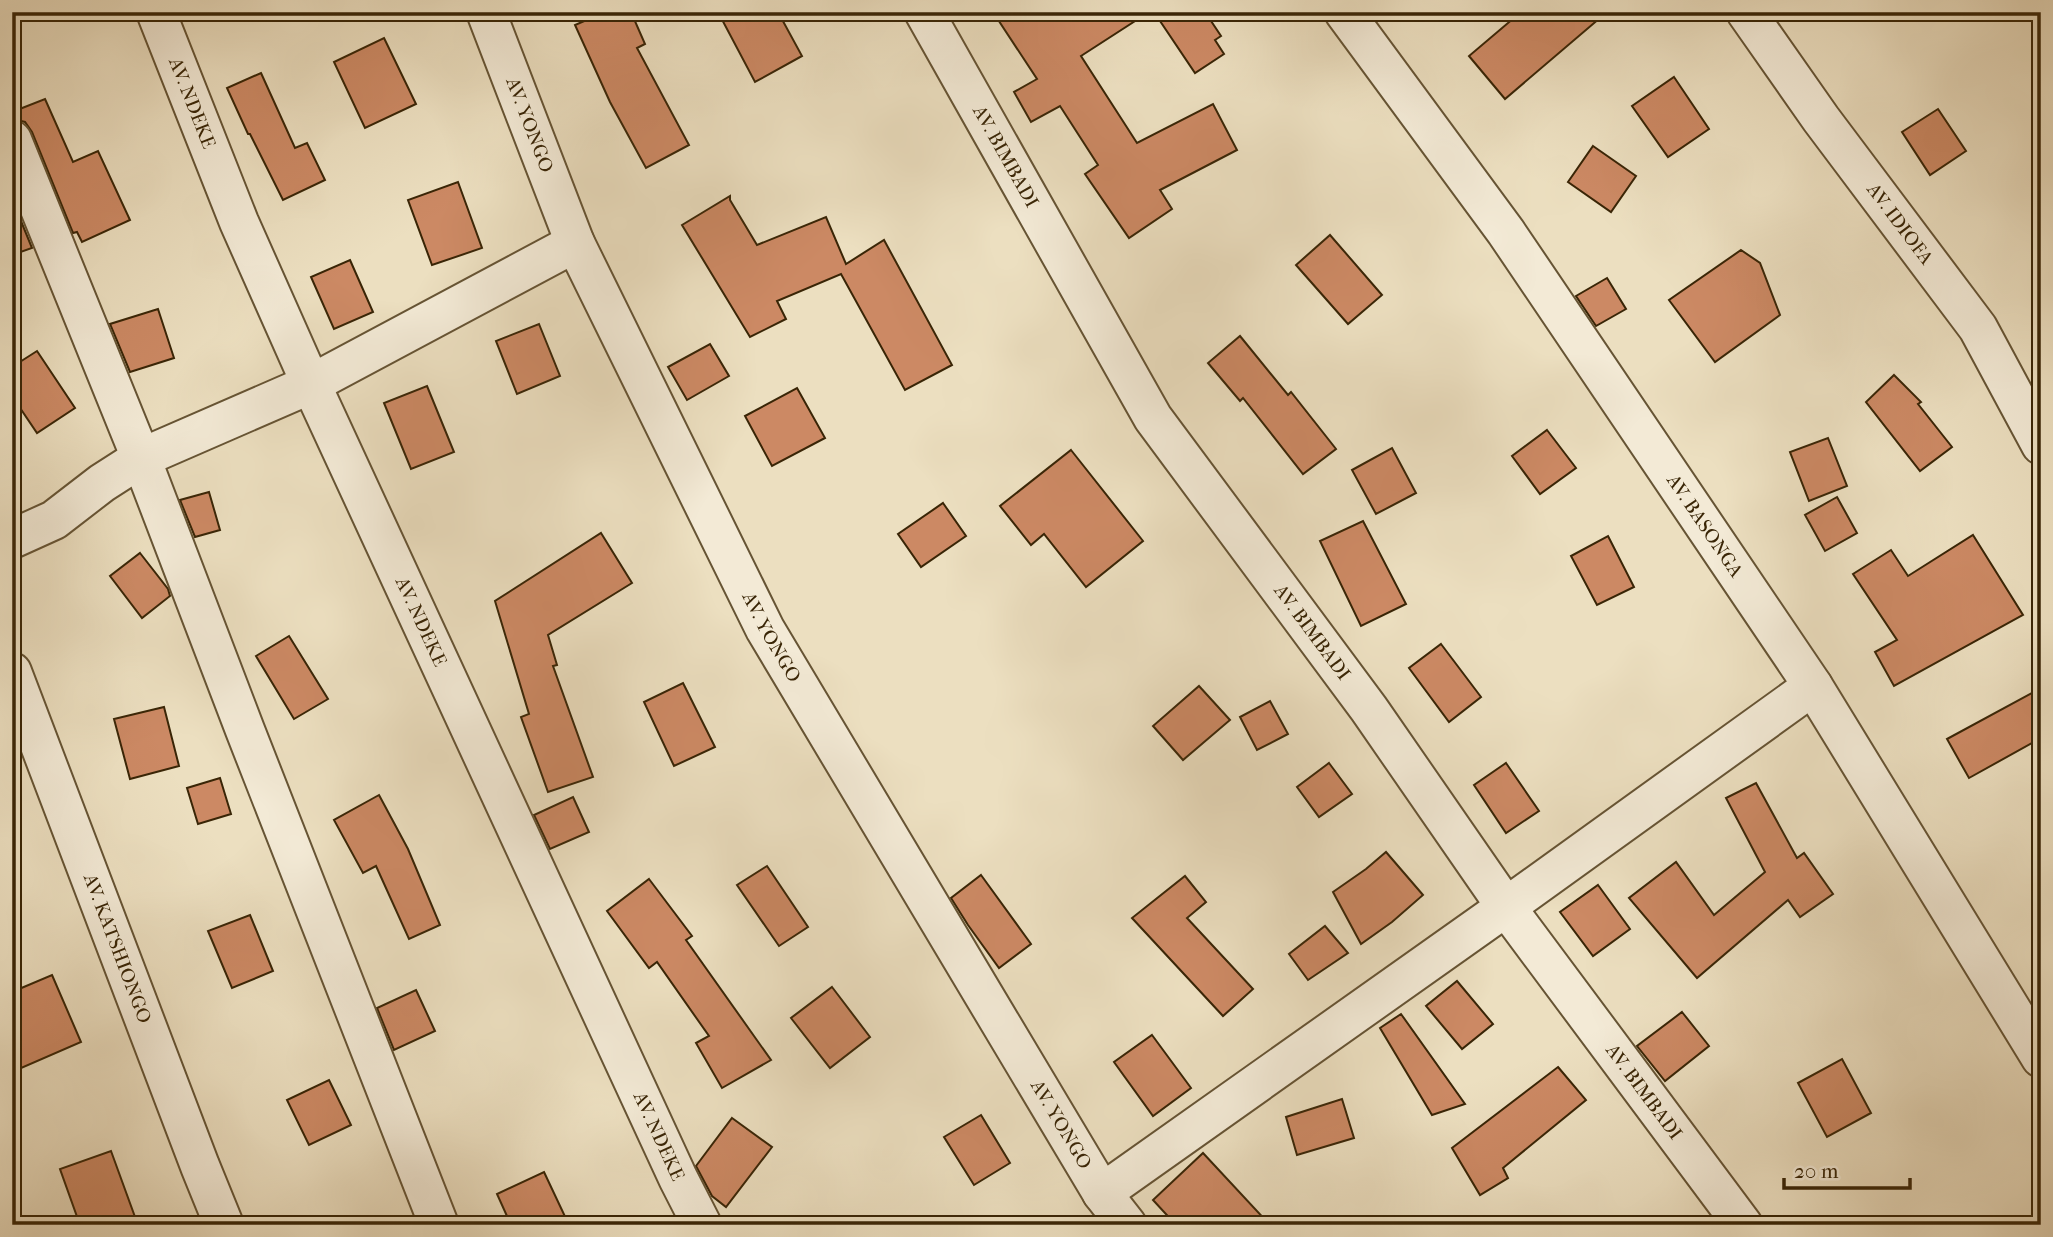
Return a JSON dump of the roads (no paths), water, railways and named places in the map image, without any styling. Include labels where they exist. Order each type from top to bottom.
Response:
[{"type":"street","name":"AV. NDEKE","points":[[156,12],[239,222],[311,384],[702,1225]]},
{"type":"street","name":"AV. YONGO","points":[[486,12],[575,243],[765,629],[1102,1193],[1128,1225]]},
{"type":"street","name":"AV. BIMBADI","points":[[924,12],[1153,418],[1369,709],[1506,907],[1743,1225]]},
{"type":"street","name":"AV. BASONGA","points":[[1344,12],[1506,232],[1813,686],[2041,1058]]},
{"type":"street","name":"AV. IDIOFA","points":[[1746,12],[1821,119],[1978,328],[2041,445]]},
{"type":"street","points":[[12,140],[141,458],[439,1225]]},
{"type":"street","points":[[12,539],[54,520],[102,483],[141,458],[311,384],[575,243]]},
{"type":"street","name":"AV. KATSHIONGO","points":[[12,672],[224,1225]]},
{"type":"street","points":[[1102,1193],[1813,686]]}]
